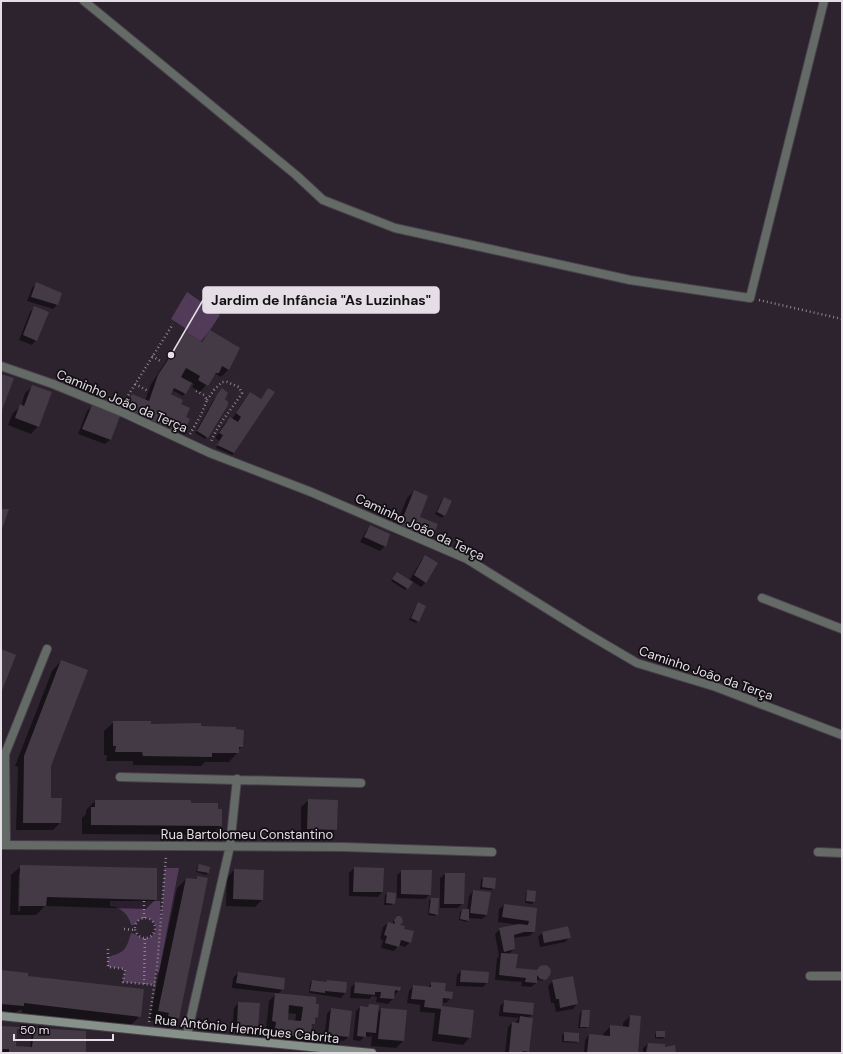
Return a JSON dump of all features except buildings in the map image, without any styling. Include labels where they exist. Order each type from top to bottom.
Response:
[{"type":"street","points":[[84,1],[296,175],[323,200],[395,228],[630,280],[750,298],[824,1]]},
{"type":"street","name":"Caminho João da Terça","points":[[1,366],[53,384],[119,410],[210,453],[311,492],[467,559],[637,663],[716,687],[842,735]]},
{"type":"street","points":[[762,598],[842,629]]},
{"type":"street","points":[[4,845],[3,754],[47,649]]},
{"type":"street","points":[[120,777],[360,783]]},
{"type":"street","points":[[188,1035],[230,846],[238,779]]},
{"type":"street","name":"Rua Bartolomeu Constantino","points":[[4,845],[344,847],[492,852]]},
{"type":"street","points":[[818,852],[842,853]]},
{"type":"street","points":[[810,976],[842,976]]},
{"type":"street","name":"Rua António Henriques Cabrita","points":[[1,1016],[372,1053]]},
{"type":"path","points":[[750,298],[842,320]]},
{"type":"path","points":[[119,410],[173,324]]},
{"type":"path","points":[[152,356],[162,362]]},
{"type":"path","points":[[185,441],[214,390],[222,382],[227,382],[239,387],[242,393],[219,426],[211,441],[210,453]]},
{"type":"path","points":[[135,384],[148,392]]},
{"type":"path","points":[[196,391],[204,395],[207,400]]},
{"type":"path","points":[[147,1031],[157,968],[167,846]]},
{"type":"path","points":[[144,901],[144,918]]},
{"type":"path","points":[[140,919],[149,919],[154,923],[155,928],[154,934],[149,938],[145,938],[136,934],[135,924],[140,919]]},
{"type":"path","points":[[155,928],[161,928]]},
{"type":"path","points":[[124,929],[135,930]]},
{"type":"path","points":[[144,984],[145,938]]},
{"type":"path","points":[[108,949],[108,967],[125,969],[123,982],[155,985]]},
{"type":"shaded area","points":[[187,292],[220,315],[202,342],[186,332],[188,330],[171,319]]},
{"type":"shaded area","points":[[165,868],[179,868],[159,972],[157,973],[156,968],[155,985],[123,982],[125,969],[108,967],[108,957],[118,954],[124,950],[131,933],[142,938],[148,938],[154,934],[156,930],[153,922],[146,918],[142,918],[135,925],[131,925],[124,912],[118,908],[110,906],[110,901],[160,901],[161,922]]},
{"type":"place","name":"Jardim de Infância \"As Luzinhas\"","points":[[171,355]]}]
